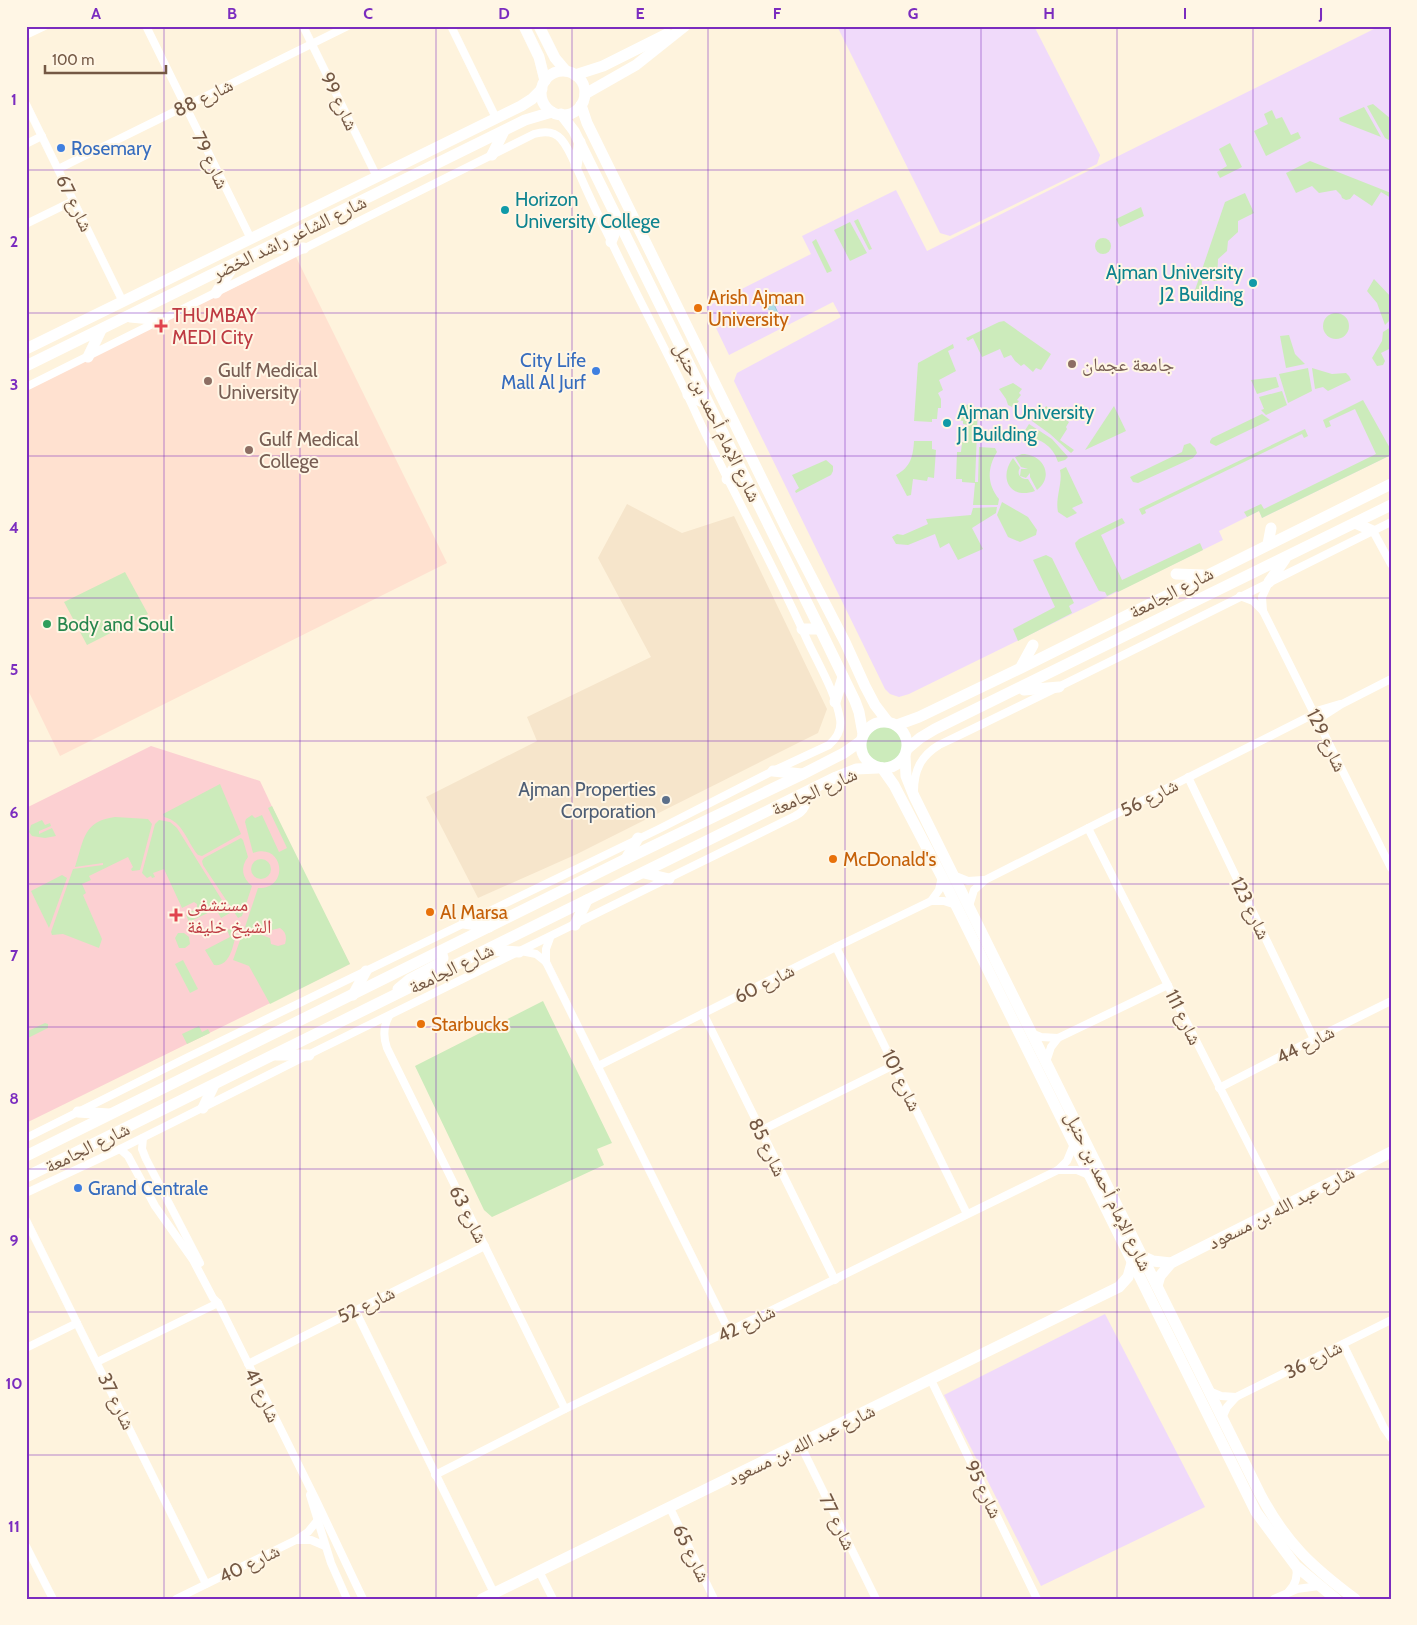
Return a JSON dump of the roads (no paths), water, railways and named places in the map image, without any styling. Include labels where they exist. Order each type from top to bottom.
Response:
[{"type":"street","points":[[26,36],[45,26]]},
{"type":"street","name":"شارع 79","points":[[146,26],[251,239]]},
{"type":"street","name":"شارع 99","points":[[304,26],[377,177]]},
{"type":"street","name":"شارع 88","points":[[58,168],[348,26]]},
{"type":"street","points":[[451,26],[496,118]]},
{"type":"street","points":[[524,26],[539,58],[545,104],[557,113],[573,112],[583,99],[636,65],[683,26]]},
{"type":"street","points":[[539,26],[555,58],[583,83],[583,99]]},
{"type":"street","points":[[543,85],[550,75],[558,72],[570,73],[604,66],[683,26]]},
{"type":"street","name":"شارع الشاعر راشد الخضر","points":[[26,349],[527,103],[543,85]]},
{"type":"street","name":"شارع الإمام أحمد بن حنبل","points":[[583,99],[585,118],[591,132],[787,530],[845,642],[875,705],[892,724]]},
{"type":"street","name":"شارع 67","points":[[26,104],[123,302]]},
{"type":"street","name":"شارع الشاعر راشد الخضر","points":[[26,366],[504,131],[532,118],[557,113]]},
{"type":"street","name":"شارع الإمام أحمد بن حنبل","points":[[557,113],[572,127],[580,142],[820,629],[859,712],[862,738]]},
{"type":"street","points":[[492,156],[504,131]]},
{"type":"street","points":[[26,387],[534,134],[549,132],[562,140],[576,166],[611,242],[802,628],[835,702],[840,721],[840,730],[836,739],[829,745],[186,1058],[26,1138]]},
{"type":"street","points":[[26,144],[42,136]]},
{"type":"street","points":[[576,166],[580,142]]},
{"type":"street","points":[[26,224],[74,200]]},
{"type":"street","points":[[611,242],[619,222]]},
{"type":"street","points":[[268,248],[304,248]]},
{"type":"street","points":[[216,293],[234,265]]},
{"type":"street","points":[[128,317],[163,320]]},
{"type":"street","points":[[88,356],[101,330]]},
{"type":"street","points":[[688,395],[709,405]]},
{"type":"street","points":[[728,479],[738,461]]},
{"type":"street","points":[[1388,485],[1391,474]]},
{"type":"street","name":"شارع الجامعة","points":[[892,724],[919,717],[1021,668],[1388,485]]},
{"type":"street","name":"شارع الجامعة","points":[[906,752],[928,733],[1391,505]]},
{"type":"street","points":[[914,796],[916,771],[932,749],[1059,688],[1391,522]]},
{"type":"street","points":[[1355,523],[1374,531],[1391,564]]},
{"type":"street","points":[[1268,544],[1271,528]]},
{"type":"street","points":[[1263,611],[1262,597],[1269,582],[1287,557]]},
{"type":"street","points":[[1176,574],[1205,575]]},
{"type":"street","name":"شارع 129","points":[[1240,596],[1253,601],[1263,611],[1391,868]]},
{"type":"street","points":[[802,628],[820,629]]},
{"type":"street","points":[[1021,668],[1033,645]]},
{"type":"street","points":[[835,702],[843,677]]},
{"type":"street","name":"شارع 56","points":[[968,906],[974,890],[985,880],[1188,777],[1391,679]]},
{"type":"street","points":[[1017,690],[1059,688]]},
{"type":"street","points":[[874,724],[892,724],[907,738],[906,752],[893,767],[880,768],[871,765],[863,754],[862,738],[874,724]]},
{"type":"street","name":"شارع الجامعة","points":[[26,1156],[626,859],[803,774],[844,753],[862,738]]},
{"type":"street","name":"شارع الإمام أحمد بن حنبل","points":[[906,752],[906,776],[947,876],[956,905],[1089,1175],[1137,1260]]},
{"type":"street","name":"شارع الجامعة","points":[[26,1177],[846,772],[861,768],[880,768]]},
{"type":"street","name":"شارع الإمام أحمد بن حنبل","points":[[880,768],[897,790],[947,876],[968,906],[1046,1063],[1252,1506],[1296,1566],[1336,1599]]},
{"type":"street","points":[[773,771],[803,774]]},
{"type":"street","name":"شارع 123","points":[[1188,777],[1314,1039]]},
{"type":"street","points":[[27,1194],[800,814],[807,804],[809,791]]},
{"type":"street","name":"شارع 111","points":[[1088,828],[1280,1206]]},
{"type":"street","points":[[626,859],[638,838]]},
{"type":"street","points":[[644,873],[669,879]]},
{"type":"street","points":[[931,901],[947,876],[968,881],[985,880]]},
{"type":"street","points":[[575,925],[588,900]]},
{"type":"street","points":[[931,901],[944,901],[956,905]]},
{"type":"street","name":"شارع 60","points":[[598,1066],[931,901]]},
{"type":"street","points":[[464,923],[489,927]]},
{"type":"street","points":[[546,962],[546,949],[550,938]]},
{"type":"street","name":"شارع 101","points":[[836,947],[967,1214]]},
{"type":"street","points":[[488,950],[536,954],[546,962],[729,1331]]},
{"type":"street","points":[[395,995],[406,982],[442,962],[444,958],[441,951]]},
{"type":"street","points":[[353,995],[366,971]]},
{"type":"street","points":[[1046,1063],[1051,1046],[1058,1038],[1168,985]]},
{"type":"street","name":"شارع 44","points":[[1219,1088],[1391,1001]]},
{"type":"street","name":"شارع 85","points":[[703,1013],[760,1132],[835,1280]]},
{"type":"street","name":"شارع 63","points":[[389,1016],[384,1035],[387,1048],[565,1409]]},
{"type":"street","points":[[1031,1032],[1047,1038],[1058,1038]]},
{"type":"street","points":[[275,1055],[309,1055]]},
{"type":"street","points":[[760,1132],[894,1065]]},
{"type":"street","points":[[203,1108],[214,1085]]},
{"type":"street","points":[[78,1112],[111,1114]]},
{"type":"street","name":"شارع 41","points":[[142,1138],[144,1155],[204,1269],[217,1297],[218,1304]]},
{"type":"street","name":"شارع 42","points":[[435,1475],[565,1409],[835,1280],[1058,1170],[1070,1156],[1074,1144]]},
{"type":"street","name":"شارع 41","points":[[120,1149],[128,1156],[155,1206],[193,1260],[218,1304],[363,1599]]},
{"type":"street","name":"شارع عبد الله بن مسعود","points":[[1151,1288],[1171,1263],[1280,1206],[1391,1152]]},
{"type":"street","points":[[1058,1170],[1077,1170],[1089,1175]]},
{"type":"street","name":"شارع 37","points":[[26,1220],[206,1584]]},
{"type":"street","name":"شارع 52","points":[[248,1364],[485,1246]]},
{"type":"street","points":[[1119,1287],[1128,1277],[1137,1260],[1171,1263]]},
{"type":"street","points":[[1119,1287],[1151,1288]]},
{"type":"street","name":"شارع عبد الله بن مسعود","points":[[482,1599],[1119,1287]]},
{"type":"street","name":"شارع الإمام أحمد بن حنبل","points":[[1151,1288],[1279,1527],[1303,1557],[1355,1599]]},
{"type":"street","points":[[97,1362],[218,1304]]},
{"type":"street","points":[[355,1310],[494,1593]]},
{"type":"street","name":"شارع 36","points":[[1222,1418],[1227,1407],[1236,1397],[1391,1320]]},
{"type":"street","points":[[26,1348],[77,1323]]},
{"type":"street","points":[[1343,1344],[1384,1428],[1391,1438]]},
{"type":"street","name":"شارع 95","points":[[931,1380],[1037,1599]]},
{"type":"street","points":[[1207,1390],[1221,1396],[1236,1397]]},
{"type":"street","name":"شارع 77","points":[[800,1444],[876,1599]]},
{"type":"street","name":"شارع 41","points":[[308,1486],[325,1546],[347,1599]]},
{"type":"street","name":"شارع 65","points":[[670,1508],[714,1599]]},
{"type":"street","name":"شارع 40","points":[[176,1599],[296,1540],[308,1532],[317,1521]]},
{"type":"street","name":"شارع 40","points":[[296,1540],[311,1540],[325,1546]]},
{"type":"street","points":[[26,1546],[53,1599]]},
{"type":"street","points":[[1289,1591],[1296,1582],[1296,1566]]},
{"type":"street","points":[[539,1572],[552,1599]]},
{"type":"street","points":[[1277,1598],[1289,1591],[1319,1586]]},
{"type":"water","points":[[772,300],[778,313],[772,316],[766,303]]},
{"type":"place","name":"Rosemary","points":[[61,148]]},
{"type":"place","name":"Horizon University College","points":[[505,210]]},
{"type":"place","name":"Ajman University J2 Building","points":[[1253,283]]},
{"type":"place","name":"Arish Ajman University","points":[[698,308]]},
{"type":"place","name":"THUMBAY MEDI City","points":[[161,326]]},
{"type":"place","name":"جامعة عجمان","points":[[1072,364]]},
{"type":"place","name":"City Life Mall Al Jurf","points":[[596,371]]},
{"type":"place","name":"Gulf Medical University","points":[[208,381]]},
{"type":"place","name":"Ajman University J1 Building","points":[[947,423]]},
{"type":"place","name":"Gulf Medical College","points":[[249,450]]},
{"type":"place","name":"Body and Soul","points":[[47,624]]},
{"type":"place","name":"Ajman Properties Corporation","points":[[666,800]]},
{"type":"place","name":"McDonald's","points":[[833,859]]},
{"type":"place","name":"Al Marsa","points":[[430,912]]},
{"type":"place","name":"مستشفى الشيخ خليفة","points":[[176,915]]},
{"type":"place","name":"Starbucks","points":[[421,1024]]},
{"type":"place","name":"Grand Centrale","points":[[78,1188]]}]
